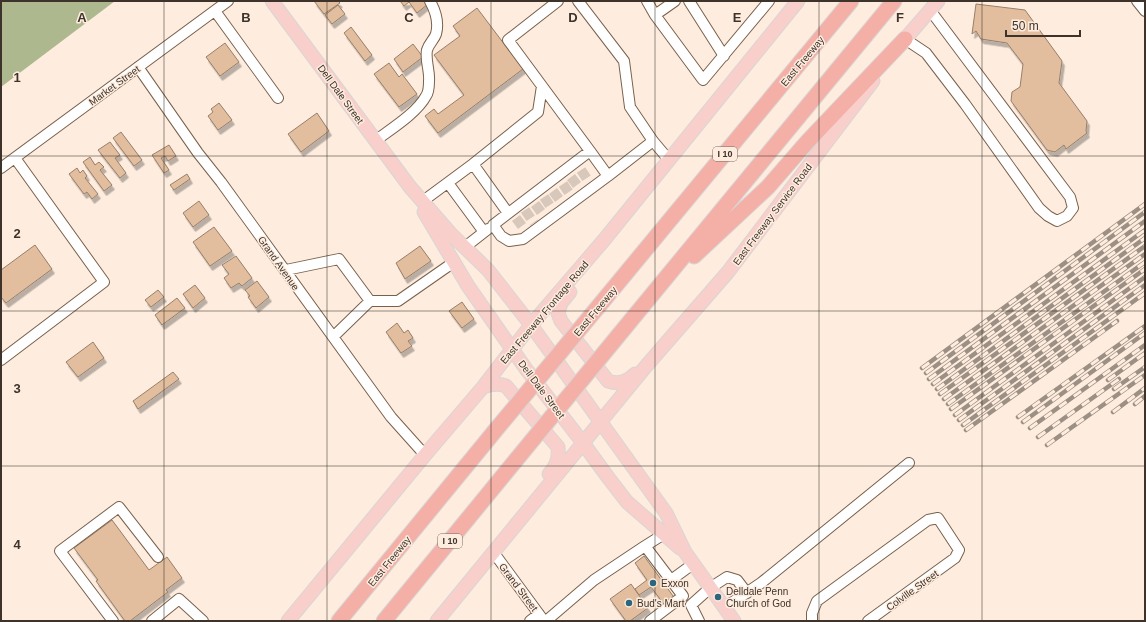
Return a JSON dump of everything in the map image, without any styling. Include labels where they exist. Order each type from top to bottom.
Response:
[{"type":"highway","name":"East Freeway","points":[[339,621],[851,1]]},
{"type":"highway","name":"I 10","points":[[384,621],[894,1]]},
{"type":"highway","points":[[648,299],[768,187],[808,141],[905,39]]},
{"type":"highway","points":[[334,621],[369,585]]},
{"type":"main road","name":"Dell Dale Street","points":[[272,1],[410,187],[450,233],[488,270],[532,325],[666,513],[684,552]]},
{"type":"main road","name":"East Freeway Frontage Road","points":[[288,621],[604,240],[798,1]]},
{"type":"main road","name":"East Freeway Service Road","points":[[601,421],[647,365],[728,272],[905,39],[934,6]]},
{"type":"main road","name":"Dell Dale Street","points":[[410,187],[468,286],[526,369],[628,502],[684,552],[734,621]]},
{"type":"main road","points":[[604,240],[598,254],[561,303],[558,313],[562,321],[608,381],[614,384],[625,382],[647,365]]},
{"type":"main road","points":[[483,387],[493,384],[506,386],[558,447],[559,457],[554,468],[528,498],[516,515],[509,532]]},
{"type":"main road","points":[[437,621],[601,421]]},
{"type":"street","name":"Market Street","points":[[1,168],[228,1]]},
{"type":"street","points":[[375,141],[407,117],[427,95],[429,79],[427,52],[429,44],[436,34],[436,21],[430,1]]},
{"type":"street","points":[[558,1],[508,40],[608,176]]},
{"type":"street","points":[[578,1],[624,61],[630,107],[653,141],[669,160]]},
{"type":"street","points":[[647,1],[655,15],[704,80],[769,1]]},
{"type":"street","points":[[655,15],[675,1]]},
{"type":"street","points":[[689,1],[724,56]]},
{"type":"street","points":[[1137,1],[1145,11]]},
{"type":"street","points":[[905,39],[926,53],[965,104],[1039,208],[1048,216],[1057,221],[1067,216],[1073,208],[1070,196],[934,6]]},
{"type":"street","points":[[215,11],[278,98]]},
{"type":"street","name":"Grand Avenue","points":[[138,67],[198,153],[286,270],[391,417],[425,455]]},
{"type":"street","points":[[423,202],[538,112],[542,86]]},
{"type":"street","points":[[493,225],[501,236],[509,241],[522,239],[526,232],[591,185],[608,176],[653,141]]},
{"type":"street","points":[[465,247],[493,225],[523,207],[564,177],[578,166],[590,151]]},
{"type":"street","points":[[1,360],[104,282],[15,158]]},
{"type":"street","points":[[472,164],[512,214]]},
{"type":"street","points":[[448,183],[484,232]]},
{"type":"street","points":[[286,270],[339,259],[370,301]]},
{"type":"street","points":[[333,337],[370,301],[398,301],[454,262]]},
{"type":"street","points":[[724,608],[762,583],[820,534],[909,463]]},
{"type":"street","points":[[112,621],[60,551],[118,507],[158,557]]},
{"type":"street","name":"Colville Street","points":[[812,621],[812,613],[817,601],[928,520],[938,518],[959,550],[955,558],[868,621]]},
{"type":"street","points":[[530,621],[543,619],[594,580],[664,534]]},
{"type":"street","points":[[645,546],[683,596],[650,621]]},
{"type":"street","name":"Grand Street","points":[[494,552],[543,619]]},
{"type":"street","points":[[671,580],[693,564]]},
{"type":"street","points":[[698,621],[691,604],[710,588],[727,577],[737,580],[747,593]]},
{"type":"street","points":[[152,621],[179,599],[203,621]]},
{"type":"green space","points":[[1,1],[115,1],[1,87]]},
{"type":"building","points":[[314,1],[338,1],[340,3],[324,14]]},
{"type":"building","points":[[400,1],[425,1],[428,4],[417,13],[409,2],[404,6]]},
{"type":"building","points":[[976,4],[1025,10],[1062,61],[1059,83],[1087,121],[1087,133],[1066,149],[1064,145],[1055,152],[1047,150],[1011,101],[1012,92],[1020,87],[1023,64],[1007,43],[981,39],[976,31],[972,34]]},
{"type":"building","points":[[338,5],[345,14],[332,24],[325,15]]},
{"type":"building","points":[[477,8],[523,69],[438,133],[425,116],[434,109],[438,114],[464,95],[434,55],[460,36],[453,26]]},
{"type":"building","points":[[351,27],[372,55],[365,61],[344,33]]},
{"type":"building","points":[[225,43],[239,62],[220,76],[206,57]]},
{"type":"building","points":[[413,44],[423,57],[403,72],[394,59]]},
{"type":"building","points":[[389,63],[399,77],[402,74],[417,94],[399,107],[374,74]]},
{"type":"building","points":[[219,103],[232,120],[218,130],[208,116],[213,112],[211,109]]},
{"type":"building","points":[[317,113],[329,131],[301,152],[288,134]]},
{"type":"building","points":[[121,132],[142,160],[134,166],[113,138]]},
{"type":"building","points":[[110,142],[120,155],[115,158],[126,173],[120,178],[98,150]]},
{"type":"building","points":[[169,145],[176,156],[168,161],[165,156],[161,158],[169,170],[164,173],[152,155]]},
{"type":"building","points":[[90,157],[95,165],[99,162],[104,167],[100,170],[112,185],[104,191],[83,162]]},
{"type":"building","points":[[77,168],[80,173],[83,170],[87,176],[85,178],[98,194],[92,199],[87,192],[84,194],[69,174]]},
{"type":"building","points":[[187,174],[190,179],[174,190],[170,185]]},
{"type":"building","points":[[199,201],[209,215],[193,227],[183,213]]},
{"type":"building","points":[[214,227],[232,251],[210,266],[193,242]]},
{"type":"building","points":[[35,245],[52,269],[6,303],[1,297],[1,270]]},
{"type":"building","points":[[420,246],[431,261],[405,279],[396,263]]},
{"type":"building","points":[[236,256],[252,278],[242,286],[239,283],[231,288],[224,278],[229,274],[222,265]]},
{"type":"building","points":[[257,281],[269,297],[256,308],[245,290]]},
{"type":"building","points":[[195,285],[205,298],[193,308],[183,294]]},
{"type":"building","points":[[158,290],[164,297],[151,307],[145,300]]},
{"type":"building","points":[[177,298],[185,308],[162,325],[155,315]]},
{"type":"building","points":[[462,302],[474,319],[462,328],[449,311]]},
{"type":"building","points":[[397,323],[404,333],[408,330],[413,338],[408,341],[412,346],[401,353],[386,332]]},
{"type":"building","points":[[93,342],[104,358],[78,377],[66,362]]},
{"type":"building","points":[[173,372],[179,379],[138,409],[133,401]]},
{"type":"building","points":[[112,520],[149,570],[167,557],[182,578],[166,590],[168,592],[130,621],[125,621],[96,581],[98,580],[74,548]]},
{"type":"building","name":"Exxon","points":[[644,556],[676,600],[666,607],[651,587],[639,595],[635,589],[647,580],[635,563]]},
{"type":"building","name":"Bud's Mart","points":[[631,584],[648,608],[630,621],[626,621],[610,599]]},
{"type":"tunnel","points":[[581,170],[589,182]]},
{"type":"tunnel","points":[[571,177],[580,189]]},
{"type":"tunnel","points":[[563,184],[571,196]]},
{"type":"tunnel","points":[[553,191],[562,203]]},
{"type":"tunnel","points":[[544,197],[552,209]]},
{"type":"tunnel","points":[[535,204],[544,216]]},
{"type":"tunnel","points":[[525,210],[534,223]]},
{"type":"tunnel","points":[[516,218],[525,230]]},
{"type":"railway","points":[[922,368],[1145,204]]},
{"type":"railway","points":[[926,373],[1145,212]]},
{"type":"railway","points":[[929,379],[1145,221]]},
{"type":"railway","points":[[933,384],[1145,230]]},
{"type":"railway","points":[[937,389],[1145,238]]},
{"type":"railway","points":[[940,394],[1145,246]]},
{"type":"railway","points":[[944,399],[1145,254]]},
{"type":"railway","points":[[948,404],[1145,262]]},
{"type":"railway","points":[[951,409],[1145,269]]},
{"type":"railway","points":[[955,415],[1145,277]]},
{"type":"railway","points":[[959,420],[1145,285]]},
{"type":"railway","points":[[963,425],[1145,293]]},
{"type":"railway","points":[[966,430],[1117,321]]},
{"type":"railway","points":[[1018,417],[1145,326]]},
{"type":"railway","points":[[1023,422],[1145,333]]},
{"type":"railway","points":[[1030,428],[1145,345]]},
{"type":"railway","points":[[1108,380],[1145,353]]},
{"type":"railway","points":[[1114,389],[1145,367]]},
{"type":"railway","points":[[1047,445],[1145,375]]},
{"type":"railway","points":[[1038,437],[1119,379]]},
{"type":"railway","points":[[1113,412],[1145,388]]},
{"type":"railway","points":[[1135,404],[1145,396]]},
{"type":"place","name":"Exxon","points":[[653,583]]},
{"type":"place","name":"Delldale Penn Church of God","points":[[718,597]]},
{"type":"place","name":"Bud's Mart","points":[[629,603]]}]
